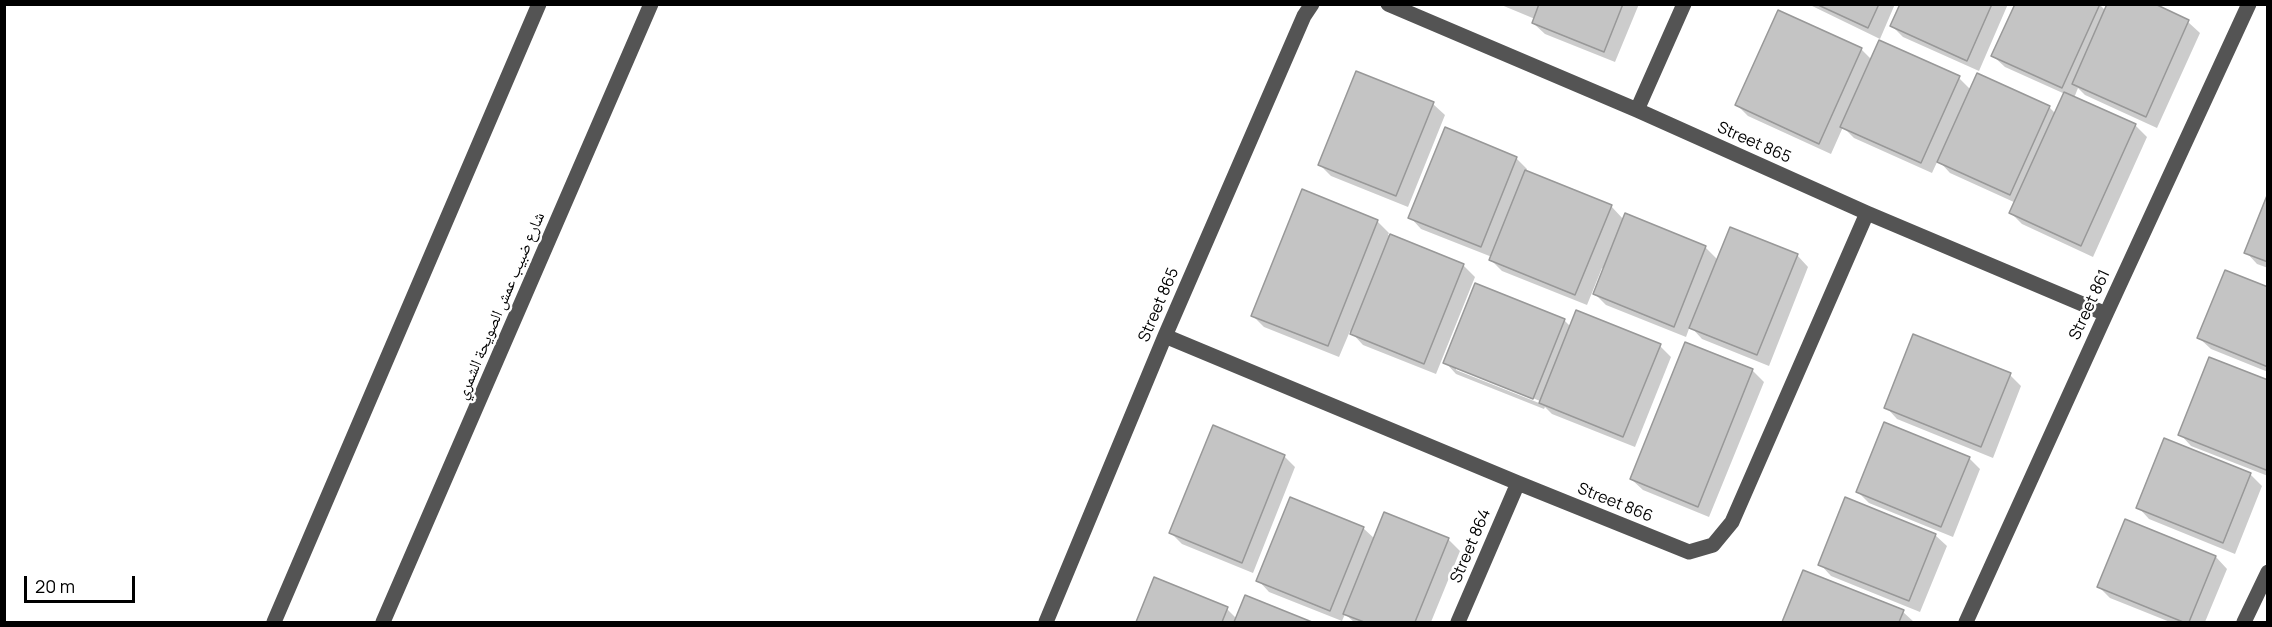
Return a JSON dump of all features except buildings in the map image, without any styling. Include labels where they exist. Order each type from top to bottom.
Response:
[{"type":"street","points":[[274,622],[539,4]]},
{"type":"street","name":"شارع ضبيب عمش الصويحة الشمري","points":[[383,622],[651,4]]},
{"type":"street","name":"Street 865","points":[[1046,622],[1165,336],[1304,16],[1312,4]]},
{"type":"street","name":"Street 865","points":[[1388,4],[1637,110],[1867,213],[2106,314]]},
{"type":"street","points":[[1637,110],[1684,4]]},
{"type":"street","name":"Street 861","points":[[1966,622],[2249,4]]},
{"type":"street","name":"Street 866","points":[[1165,336],[1689,552],[1713,545],[1732,522],[1867,213]]},
{"type":"street","name":"Street 864","points":[[1458,622],[1518,483]]},
{"type":"street","points":[[2244,622],[2268,572]]}]
